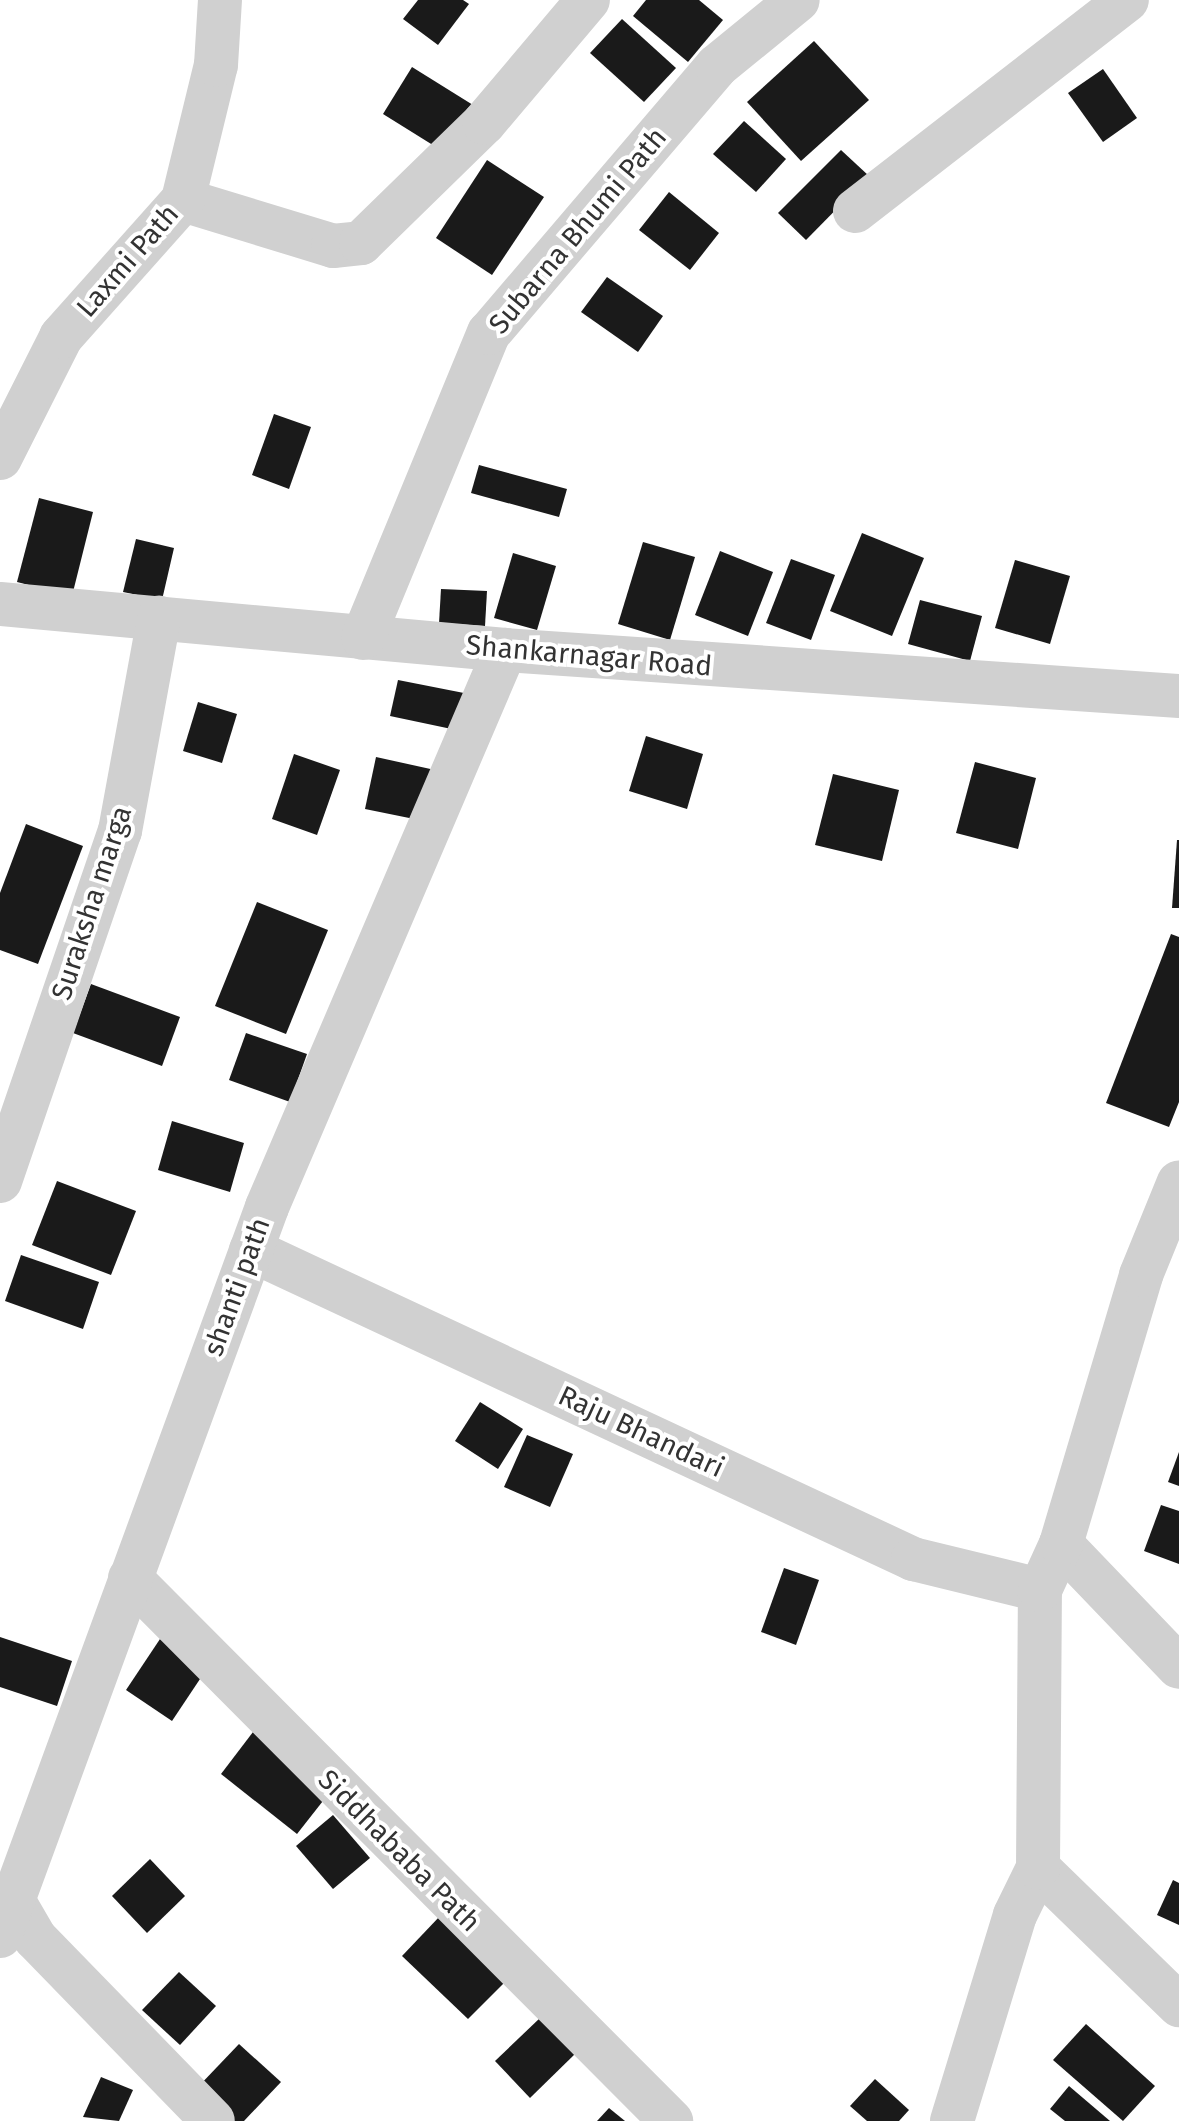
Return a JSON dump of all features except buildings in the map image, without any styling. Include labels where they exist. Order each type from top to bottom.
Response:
[{"type":"street","name":"Laxmi Path","points":[[0,458],[61,337],[183,200],[216,65],[220,0]]},
{"type":"street","points":[[183,200],[333,246],[361,243],[484,123],[588,0]]},
{"type":"street","name":"Subarna Bhumi Path","points":[[363,638],[489,333],[717,66],[798,0]]},
{"type":"street","points":[[855,211],[1127,0]]},
{"type":"street","name":"Shankarnagar Road","points":[[0,604],[505,650],[1179,696]]},
{"type":"street","name":"Suraksha marga","points":[[0,1181],[120,831],[159,618]]},
{"type":"street","name":"shanti path","points":[[6,1918],[251,1250],[505,650]]},
{"type":"street","points":[[952,2121],[1015,1915],[1038,1868],[1040,1590],[1061,1544],[1141,1275],[1179,1182]]},
{"type":"street","name":"Raju Bhandari","points":[[251,1250],[913,1559],[1040,1590]]},
{"type":"street","points":[[1061,1544],[1179,1667]]},
{"type":"street","name":"Siddhababa Path","points":[[130,1578],[671,2121]]},
{"type":"street","points":[[1038,1868],[1179,2005]]},
{"type":"street","points":[[6,1918],[35,1938],[213,2121]]}]
